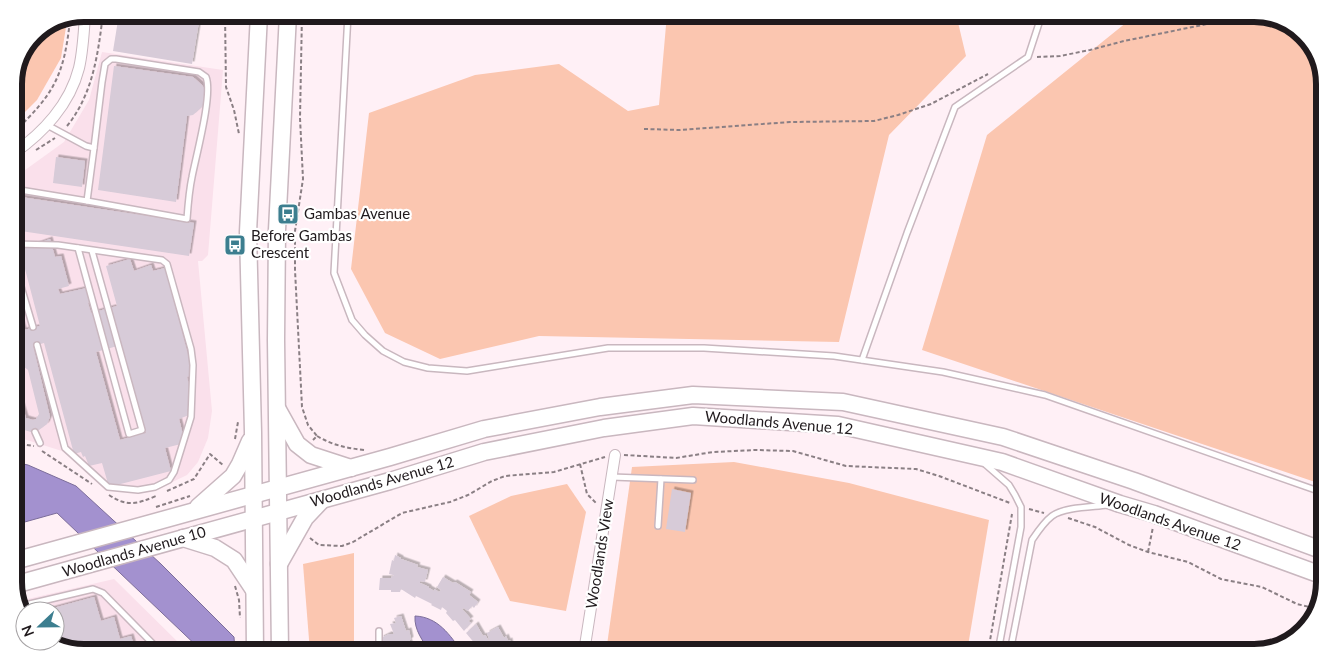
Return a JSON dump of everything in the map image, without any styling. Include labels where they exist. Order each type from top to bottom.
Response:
[{"type":"main road","points":[[255,644],[254,494],[248,232],[259,23]]},
{"type":"main road","points":[[280,644],[277,230],[288,23]]},
{"type":"main road","name":"Woodlands Avenue 12","points":[[254,494],[484,429],[600,407],[694,395],[843,402],[1003,437],[1140,483],[1316,548]]},
{"type":"main road","points":[[277,408],[297,444],[311,455],[351,468]]},
{"type":"main road","name":"Woodlands Avenue 12","points":[[254,518],[390,481],[484,452],[604,428],[693,416],[838,425],[1002,462],[1120,504],[1154,514],[1316,573]]},
{"type":"main road","points":[[195,510],[233,476],[253,435]]},
{"type":"main road","points":[[1140,483],[1154,514]]},
{"type":"main road","name":"Woodlands Avenue 10","points":[[23,558],[254,494]]},
{"type":"main road","points":[[279,564],[305,518],[322,500]]},
{"type":"main road","name":"Woodlands Avenue 10","points":[[23,582],[254,518]]},
{"type":"main road","points":[[183,538],[215,548],[234,560],[254,590]]},
{"type":"street","points":[[23,146],[47,125],[65,102],[79,68],[84,23]]},
{"type":"street","points":[[255,23],[258,33]]},
{"type":"street","name":"Woodlands View","points":[[585,644],[615,455]]},
{"type":"lane","points":[[348,23],[334,273],[352,320],[383,351],[404,362],[428,368],[467,371],[608,348],[704,348],[834,356],[943,372],[1045,396],[1316,490]]},
{"type":"lane","points":[[862,360],[907,233],[955,107],[1028,57],[1039,23]]},
{"type":"lane","points":[[23,190],[186,219],[206,110],[208,86],[206,77],[199,72],[116,59],[105,64],[87,201]]},
{"type":"lane","points":[[47,125],[86,146],[94,148]]},
{"type":"lane","points":[[23,244],[58,245],[162,260],[167,264],[191,349],[193,365],[191,417],[174,472],[169,480],[155,487],[138,490],[108,487],[65,448],[37,345]]},
{"type":"lane","points":[[78,248],[129,434],[142,430],[92,251]]},
{"type":"lane","points":[[23,293],[33,327]]},
{"type":"lane","points":[[35,432],[40,443]]},
{"type":"lane","points":[[976,456],[1009,485],[1021,507],[1021,527],[999,644]]},
{"type":"lane","points":[[612,477],[693,480]]},
{"type":"lane","points":[[658,526],[661,479]]},
{"type":"lane","points":[[1012,644],[1032,540],[1040,528],[1053,515],[1069,510],[1120,504]]},
{"type":"lane","points":[[42,601],[93,589],[104,594],[153,644]]},
{"type":"lane","points":[[379,631],[379,644]]},
{"type":"path","points":[[302,23],[300,118],[303,179],[295,231],[295,270],[302,406],[308,425],[317,436],[305,450]]},
{"type":"path","points":[[1028,57],[1060,56],[1212,23]]},
{"type":"path","points":[[23,123],[43,103],[51,92],[60,73],[67,48],[69,25]]},
{"type":"path","points":[[644,129],[680,130],[790,122],[874,121],[930,104],[992,72]]},
{"type":"path","points":[[23,444],[36,447],[92,484]]},
{"type":"path","points":[[308,536],[319,545],[342,546],[353,542],[402,513],[450,502],[506,476],[554,472],[615,455],[676,458],[712,452],[793,451],[846,466],[916,470],[939,476],[1014,505],[1095,527],[1129,545],[1188,562],[1221,579],[1262,587],[1297,604],[1310,607]]},
{"type":"path","points":[[108,495],[128,504],[143,501],[194,479],[210,454],[226,467]]},
{"type":"path","points":[[989,644],[1014,505]]},
{"type":"path","points":[[234,585],[239,600],[241,626]]},
{"type":"shaded area","points":[[666,23],[958,23],[966,56],[889,135],[839,342],[539,336],[440,359],[385,333],[351,269],[369,113],[475,75],[559,64],[628,111],[659,105]]},
{"type":"shaded area","points":[[1126,23],[1262,23],[1281,29],[1300,44],[1309,57],[1315,81],[1316,482],[922,350],[987,135]]},
{"type":"shaded area","points":[[66,26],[61,58],[37,100],[23,114],[23,81],[29,57],[44,38]]},
{"type":"shaded area","points":[[102,52],[223,70],[208,255],[202,261],[198,261],[212,411],[208,438],[198,462],[187,475],[156,490],[139,492],[109,485],[62,451],[23,439],[23,172],[64,142],[89,100]]},
{"type":"shaded area","points":[[734,462],[849,483],[989,520],[968,644],[607,644],[632,467]]},
{"type":"shaded area","points":[[23,464],[76,486],[161,564],[234,637],[234,644],[195,644],[57,513],[23,522]]},
{"type":"shaded area","points":[[567,484],[586,512],[566,611],[510,601],[469,516],[511,496]]},
{"type":"shaded area","points":[[354,553],[354,644],[309,644],[303,564]]},
{"type":"shaded area","points":[[114,579],[180,644],[85,644],[72,642],[65,640],[65,601],[26,601],[26,599]]},
{"type":"shaded area","points":[[415,616],[437,623],[456,644],[425,644],[417,631]]},
{"type":"building","points":[[118,23],[199,23],[192,64],[113,51]]},
{"type":"building","points":[[114,66],[193,77],[205,90],[205,102],[202,107],[193,115],[187,116],[176,202],[98,190]]},
{"type":"building","points":[[56,157],[85,161],[82,187],[53,183]]},
{"type":"building","points":[[23,197],[194,223],[189,256],[23,231]]},
{"type":"building","points":[[50,239],[55,257],[61,256],[69,286],[58,289],[60,294],[87,288],[91,302],[88,303],[91,313],[117,306],[106,266],[130,259],[134,271],[151,265],[153,271],[165,268],[193,374],[187,377],[192,397],[189,398],[192,407],[187,409],[189,415],[179,419],[185,443],[165,448],[171,471],[109,487],[102,463],[89,466],[81,452],[74,454],[44,343],[33,346],[50,417],[47,424],[39,430],[31,432],[23,430],[23,408],[26,418],[33,420],[39,414],[28,370],[23,366],[23,326],[24,330],[40,326],[23,261],[23,249]],"holes":[[[121,345],[146,433],[120,440],[96,352]]]},
{"type":"building","points":[[672,489],[691,493],[685,532],[666,529]]},
{"type":"building","points":[[395,555],[418,565],[417,567],[428,570],[425,582],[420,581],[420,583],[434,591],[434,589],[439,592],[441,590],[437,587],[443,577],[471,592],[469,595],[478,602],[474,608],[472,606],[468,611],[464,608],[462,609],[471,619],[468,621],[471,623],[464,631],[442,607],[441,610],[401,589],[400,592],[379,590],[380,578],[391,578],[394,576],[389,574]]},
{"type":"building","points":[[94,597],[101,621],[114,617],[120,639],[131,636],[134,644],[85,644],[65,640],[65,605]]},
{"type":"building","points":[[401,616],[406,631],[409,630],[410,644],[382,644],[381,638],[394,634],[390,624],[396,623],[394,618]]},
{"type":"building","points":[[476,624],[483,636],[485,635],[490,642],[487,633],[498,627],[504,638],[506,636],[508,641],[510,640],[511,644],[475,644],[466,633]]},
{"type":"place","name":"Gambas Avenue","points":[[288,214]]},
{"type":"place","name":"Before Gambas Crescent","points":[[235,245]]}]
